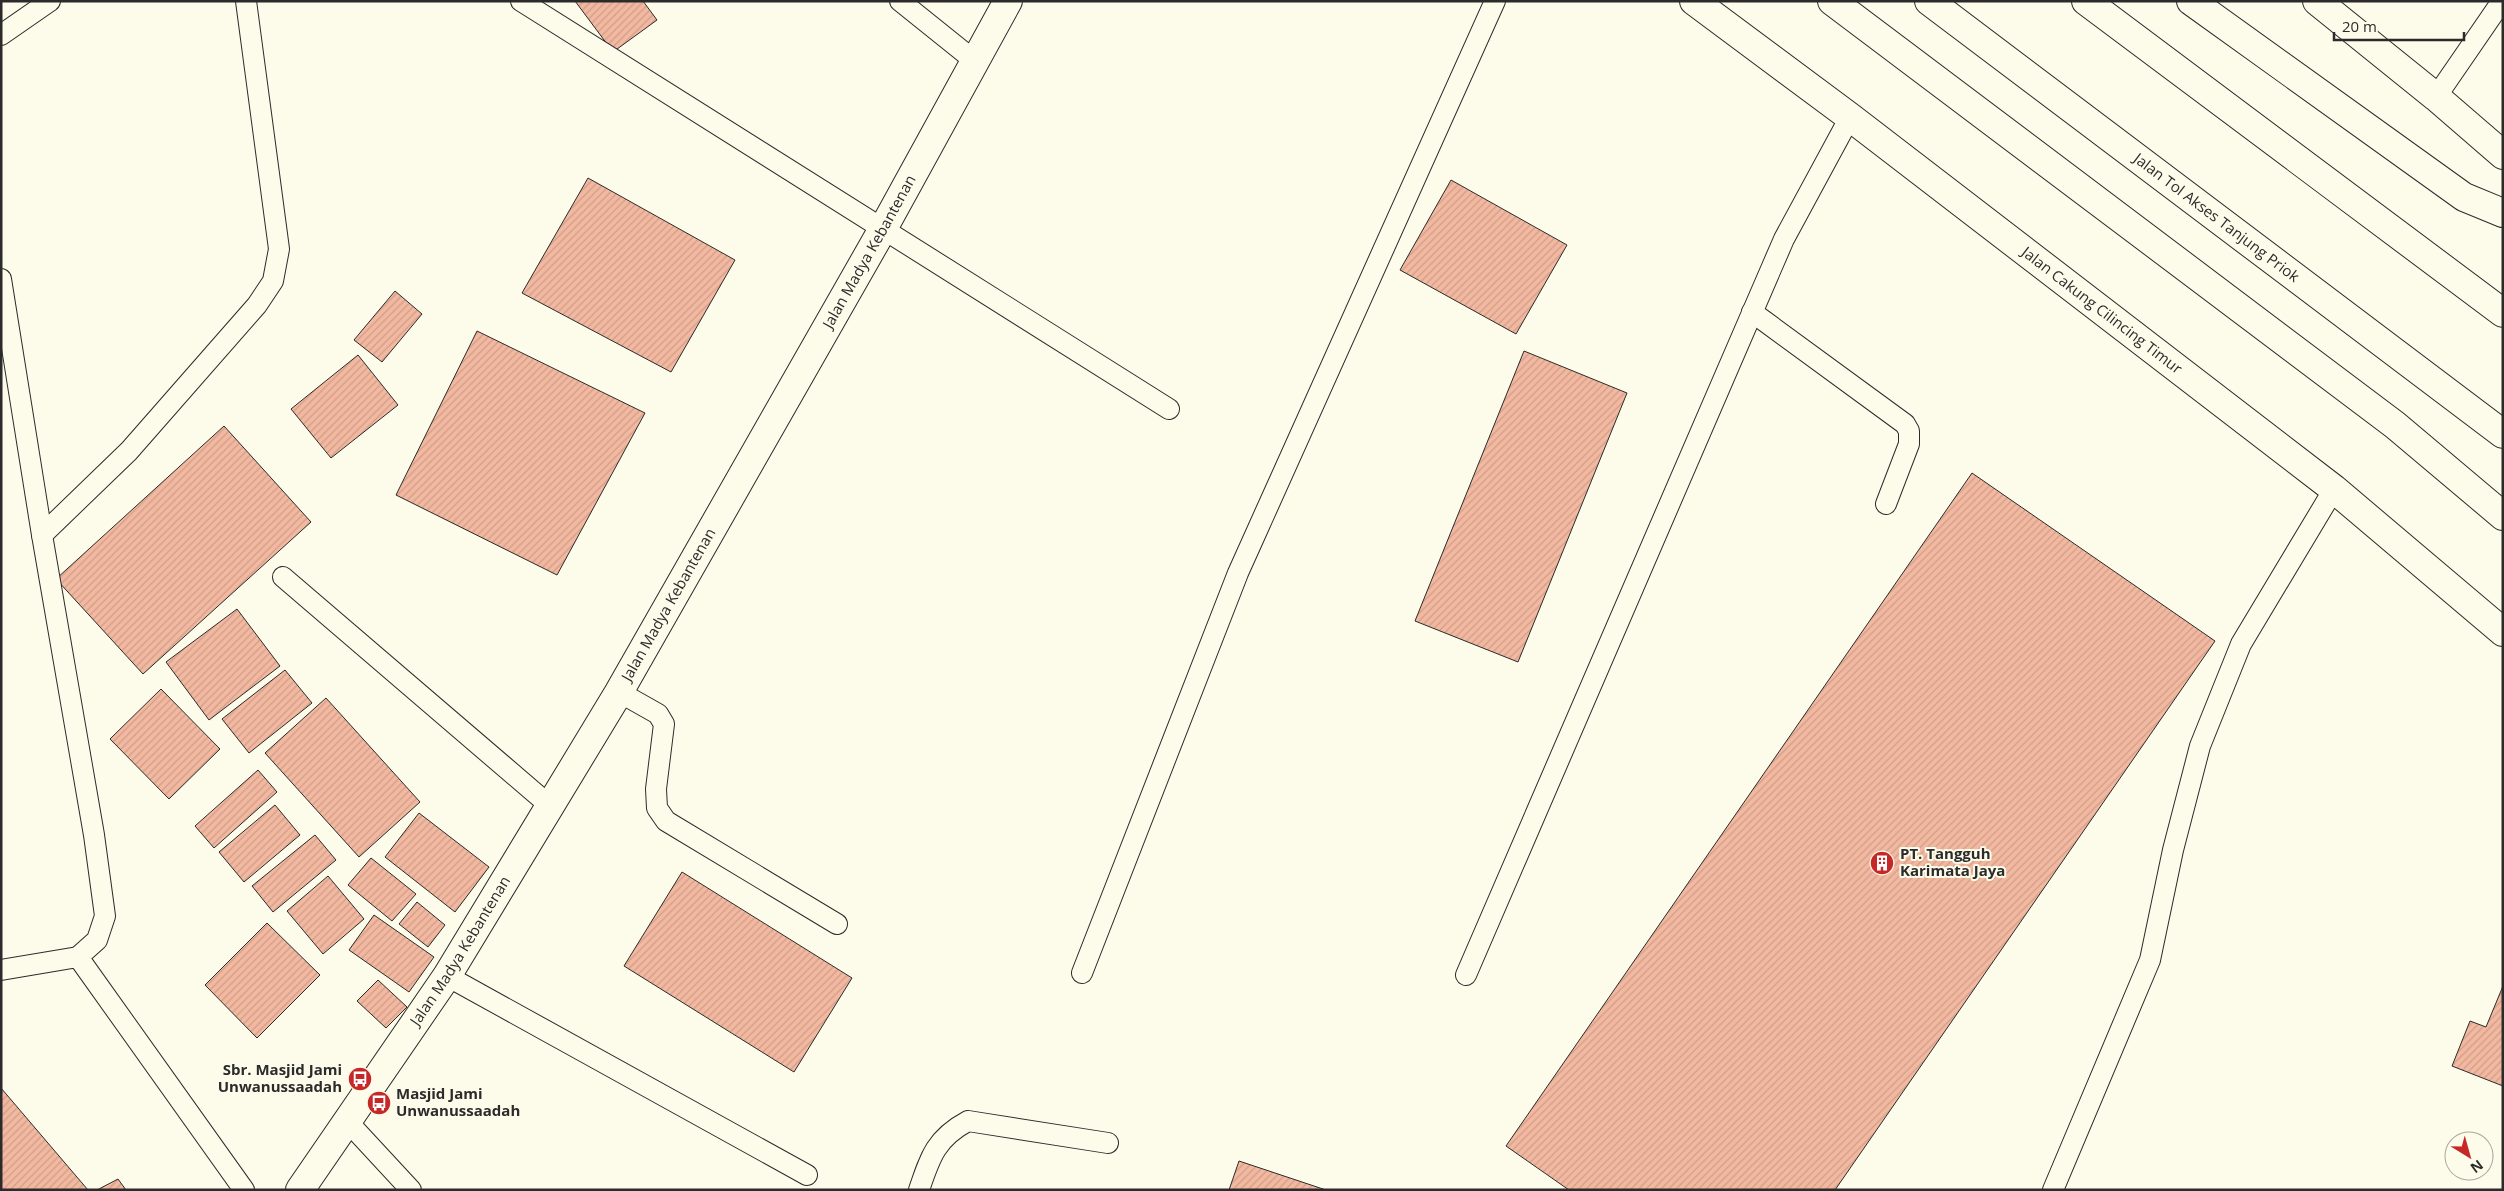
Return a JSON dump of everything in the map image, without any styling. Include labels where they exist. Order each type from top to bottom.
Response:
[{"type":"main road","name":"Jalan Madya Kebantenan","points":[[300,1190],[447,976],[619,692],[884,227],[1008,1]]},
{"type":"main road","name":"Jalan Cakung Cilincing Timur","points":[[1694,1],[1850,117],[2334,488],[2503,632]]},
{"type":"main road","points":[[1832,1],[2395,425],[2503,516]]},
{"type":"main road","name":"Jalan Tol Akses Tanjung Priok","points":[[1929,1],[2503,434]]},
{"type":"main road","points":[[2086,1],[2503,313]]},
{"type":"main road","points":[[2191,1],[2464,197],[2503,213]]},
{"type":"main road","points":[[2329,5],[2503,155]]},
{"type":"lane","points":[[1,35],[50,1]]},
{"type":"lane","points":[[42,535],[129,451],[257,305],[273,281],[279,250],[246,1]]},
{"type":"lane","points":[[521,1],[884,227],[1169,409]]},
{"type":"lane","points":[[900,1],[976,62]]},
{"type":"lane","points":[[1082,973],[1238,573],[1495,1]]},
{"type":"lane","points":[[2436,97],[2502,1]]},
{"type":"lane","points":[[1466,975],[1784,239],[1850,117]]},
{"type":"lane","points":[[1,279],[42,535],[94,835],[105,916],[97,940],[78,958],[1,970]]},
{"type":"lane","points":[[1752,312],[1905,424],[1909,431],[1908,444],[1886,504]]},
{"type":"lane","points":[[2052,1190],[2150,960],[2173,850],[2206,729],[2241,644],[2334,488]]},
{"type":"lane","points":[[283,577],[549,805]]},
{"type":"lane","points":[[619,692],[658,714],[664,724],[656,789],[657,808],[666,821],[837,924]]},
{"type":"lane","points":[[78,958],[244,1190]]},
{"type":"lane","points":[[447,976],[808,1175]]},
{"type":"lane","points":[[919,1190],[930,1154],[950,1130],[968,1120],[1108,1143]]},
{"type":"lane","points":[[348,1122],[411,1190]]},
{"type":"building","points":[[575,1],[643,1],[657,20],[613,52]]},
{"type":"building","points":[[588,178],[735,260],[671,372],[522,293]]},
{"type":"building","points":[[1451,180],[1567,245],[1516,334],[1400,270]]},
{"type":"building","points":[[395,291],[422,314],[382,362],[354,340]]},
{"type":"building","points":[[477,331],[645,413],[557,575],[396,495]]},
{"type":"building","points":[[1524,351],[1627,393],[1518,662],[1415,621]]},
{"type":"building","points":[[358,355],[398,405],[331,458],[291,409]]},
{"type":"building","points":[[224,426],[311,522],[143,674],[56,579]]},
{"type":"building","name":"PT. Tangguh Karimata Jaya","points":[[1972,473],[2215,641],[1835,1190],[1569,1190],[1506,1146]]},
{"type":"building","points":[[237,609],[280,666],[209,720],[166,662]]},
{"type":"building","points":[[285,670],[312,703],[249,753],[222,719]]},
{"type":"building","points":[[161,689],[220,749],[169,799],[110,739]]},
{"type":"building","points":[[326,698],[420,802],[359,857],[265,753]]},
{"type":"building","points":[[258,770],[277,792],[214,848],[195,826]]},
{"type":"building","points":[[275,805],[300,835],[244,882],[219,852]]},
{"type":"building","points":[[419,813],[489,867],[455,912],[385,857]]},
{"type":"building","points":[[315,835],[336,860],[273,912],[252,886]]},
{"type":"building","points":[[371,858],[416,894],[392,921],[348,885]]},
{"type":"building","points":[[682,872],[852,978],[794,1072],[624,966]]},
{"type":"building","points":[[328,876],[364,919],[323,954],[287,911]]},
{"type":"building","points":[[417,902],[445,925],[428,947],[399,924]]},
{"type":"building","points":[[374,915],[434,957],[409,992],[349,950]]},
{"type":"building","points":[[267,923],[320,975],[257,1038],[205,985]]},
{"type":"building","points":[[378,980],[407,1007],[386,1028],[357,1001]]},
{"type":"building","points":[[2503,986],[2503,1086],[2452,1066],[2470,1021],[2486,1027]]},
{"type":"building","points":[[1,1088],[88,1190],[1,1190]]},
{"type":"building","points":[[1239,1161],[1326,1190],[1229,1190]]},
{"type":"building","points":[[118,1179],[126,1190],[97,1190]]},
{"type":"place","name":"PT. Tangguh Karimata Jaya","points":[[1882,863]]},
{"type":"place","name":"Sbr. Masjid Jami Unwanussaadah","points":[[360,1079]]},
{"type":"place","name":"Masjid Jami Unwanussaadah","points":[[379,1103]]}]
